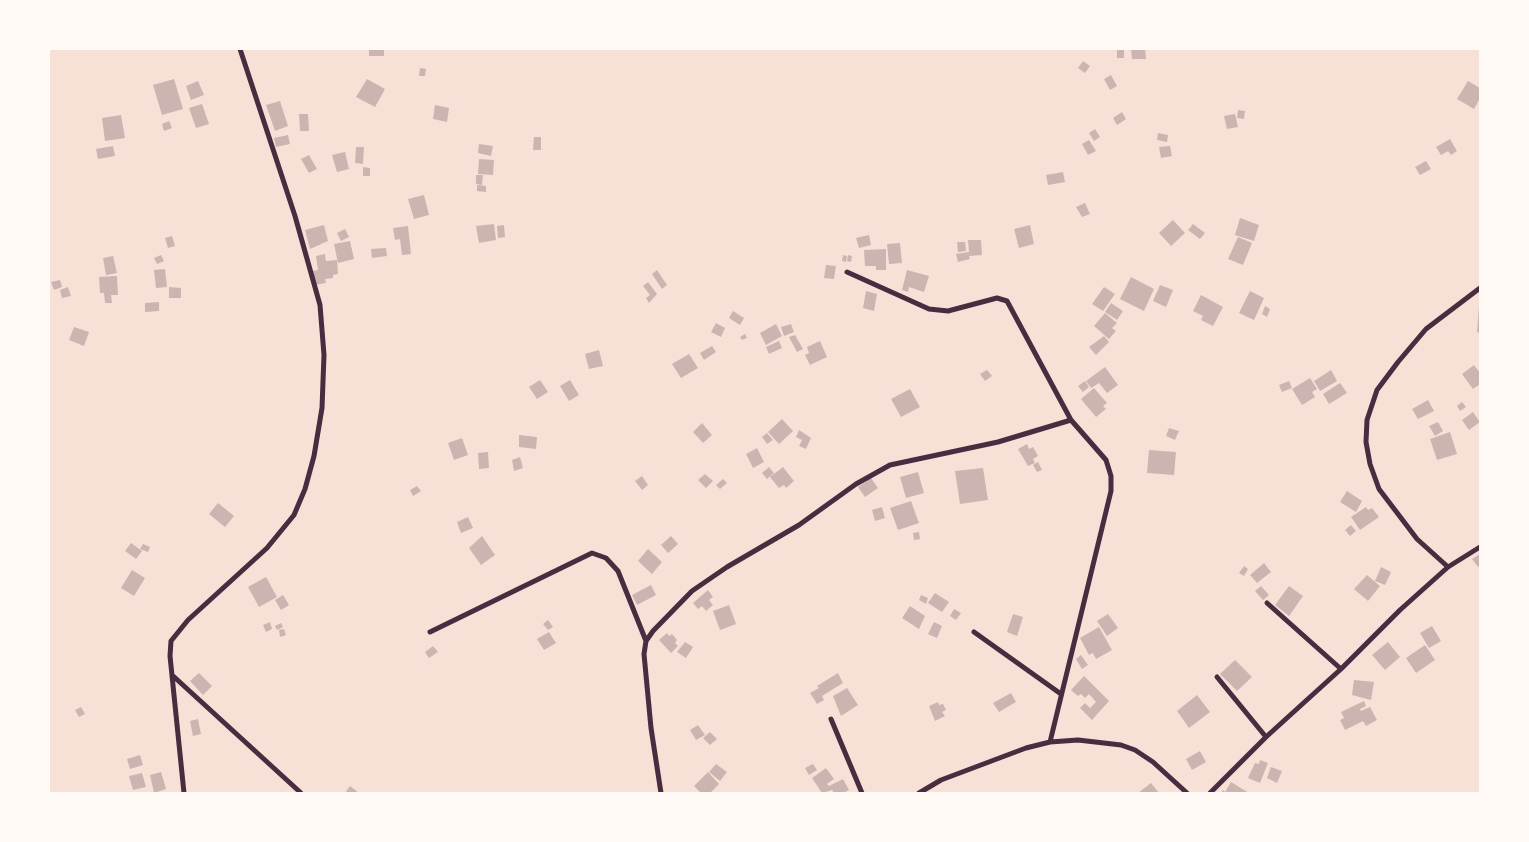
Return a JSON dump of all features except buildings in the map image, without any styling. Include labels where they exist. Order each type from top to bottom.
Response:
[{"type":"street","points":[[184,793],[172,675],[171,641],[180,629],[267,548],[294,515],[305,489],[314,456],[322,408],[324,355],[320,305],[295,216],[240,49]]},
{"type":"street","points":[[847,272],[929,308],[948,311],[997,298],[1006,301],[1071,420],[1106,460],[1111,476],[1111,491],[1050,742]]},
{"type":"street","points":[[1448,567],[1434,557],[1418,539],[1379,488],[1370,464],[1366,442],[1367,420],[1378,390],[1398,362],[1426,329],[1480,288]]},
{"type":"street","points":[[646,641],[665,618],[692,591],[727,567],[799,525],[875,472],[903,461],[998,442],[1071,420]]},
{"type":"street","points":[[1210,793],[1266,737],[1341,670],[1400,610],[1448,567],[1480,547]]},
{"type":"street","points":[[430,632],[592,553],[606,558],[618,571],[646,641],[644,654],[651,728],[661,793]]},
{"type":"street","points":[[1266,603],[1341,670]]},
{"type":"street","points":[[974,632],[1061,694]]},
{"type":"street","points":[[172,675],[301,793]]},
{"type":"street","points":[[1217,677],[1266,737]]},
{"type":"street","points":[[832,720],[862,793]]},
{"type":"street","points":[[919,793],[941,780],[985,763],[1050,742],[1078,740],[1120,745],[1135,750],[1153,762],[1187,793]]}]
